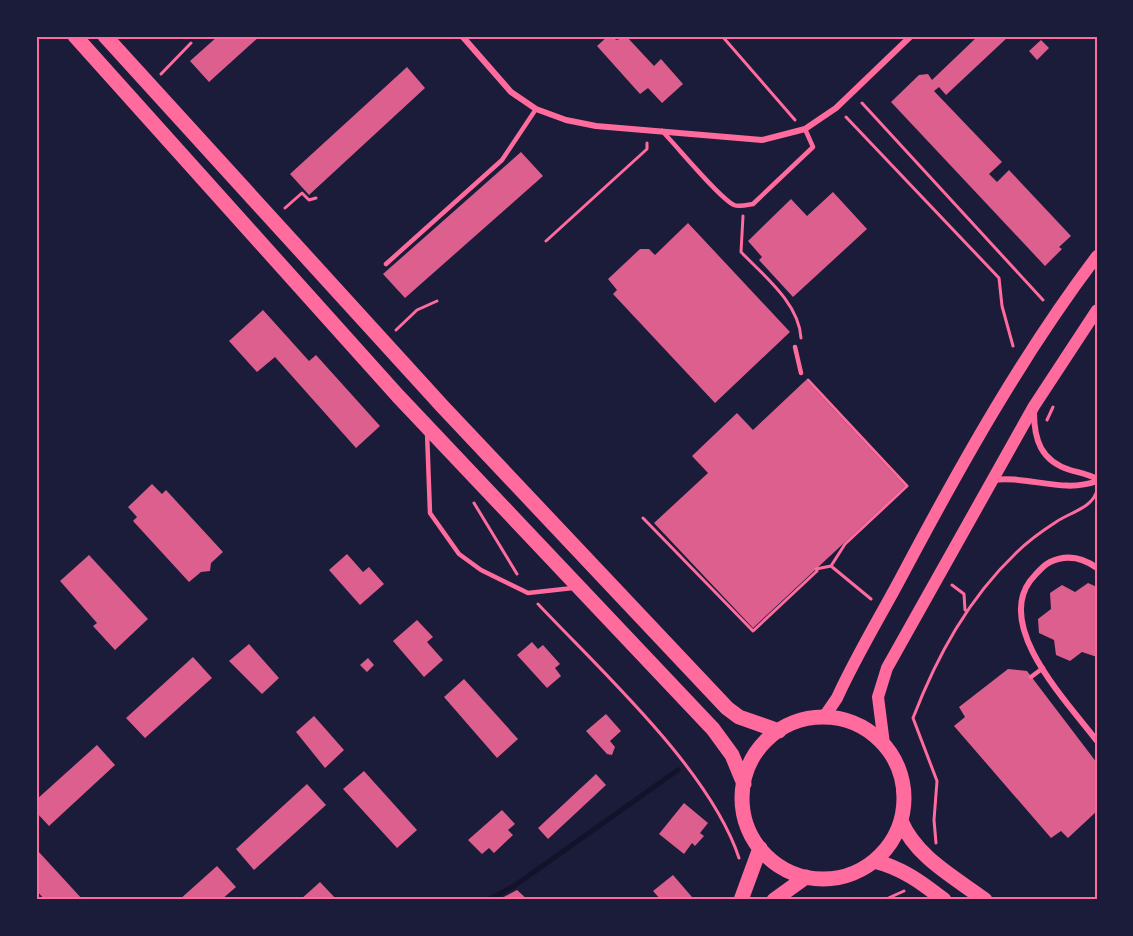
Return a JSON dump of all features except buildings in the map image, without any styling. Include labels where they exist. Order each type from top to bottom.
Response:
[{"type":"main road","points":[[75,36],[427,427],[713,729],[732,755],[744,784],[745,817],[760,848],[780,866],[806,877],[839,877],[863,868],[885,850],[901,821],[904,807],[902,780],[884,744],[864,728],[853,723],[824,717],[794,723],[779,730],[756,754],[744,784]]},
{"type":"main road","points":[[105,36],[442,407],[727,708],[739,717],[779,730]]},
{"type":"main road","points":[[824,717],[837,698],[940,505],[1019,367],[1056,310],[1097,256]]},
{"type":"main road","points":[[884,744],[878,697],[887,668],[1034,406],[1097,310]]},
{"type":"main road","points":[[901,821],[908,839],[929,858],[985,900]]},
{"type":"main road","points":[[741,900],[760,848]]},
{"type":"main road","points":[[874,861],[893,866],[916,877],[944,900]]},
{"type":"main road","points":[[774,900],[806,877]]},
{"type":"street","points":[[462,36],[511,92],[536,109],[566,120],[596,126],[762,140],[805,129],[836,108],[911,36]]},
{"type":"street","points":[[1034,406],[1036,440],[1049,459],[1060,467],[1097,480]]},
{"type":"street","points":[[991,480],[1014,478],[1076,486],[1097,480]]},
{"type":"street","points":[[1097,568],[1077,557],[1062,557],[1047,563],[1027,586],[1021,618],[1024,634],[1043,668],[1097,741]]},
{"type":"lane","points":[[386,264],[502,160],[536,109]]},
{"type":"lane","points":[[662,131],[723,195],[735,205],[744,206],[753,204],[813,147],[805,129]]},
{"type":"lane","points":[[795,348],[801,373]]},
{"type":"lane","points":[[427,427],[430,513],[459,554],[481,570],[528,593],[579,587]]},
{"type":"lane","points":[[1031,677],[1043,668]]},
{"type":"path","points":[[722,36],[795,120]]},
{"type":"path","points":[[162,73],[191,43]]},
{"type":"path","points":[[862,103],[1043,300]]},
{"type":"path","points":[[846,117],[999,279],[1002,306],[1013,346]]},
{"type":"path","points":[[546,241],[647,149],[648,129]]},
{"type":"path","points":[[286,207],[302,193],[309,200],[316,198]]},
{"type":"path","points":[[744,206],[741,252],[780,293],[801,324],[802,345]]},
{"type":"path","points":[[395,332],[417,310],[437,301]]},
{"type":"path","points":[[644,518],[753,632],[816,570],[831,566],[844,543],[907,486],[801,373]]},
{"type":"path","points":[[1048,428],[1047,420],[1055,402]]},
{"type":"path","points":[[929,858],[937,841],[934,820],[937,781],[913,718],[937,660],[966,612],[1016,553],[1057,521],[1090,503],[1097,489]]},
{"type":"path","points":[[466,494],[528,593],[665,740],[693,777],[733,839],[748,885]]},
{"type":"path","points":[[831,566],[842,578],[871,599]]},
{"type":"path","points":[[884,900],[902,893],[916,877]]},
{"type":"waterway","points":[[488,900],[514,886],[678,770]]}]
